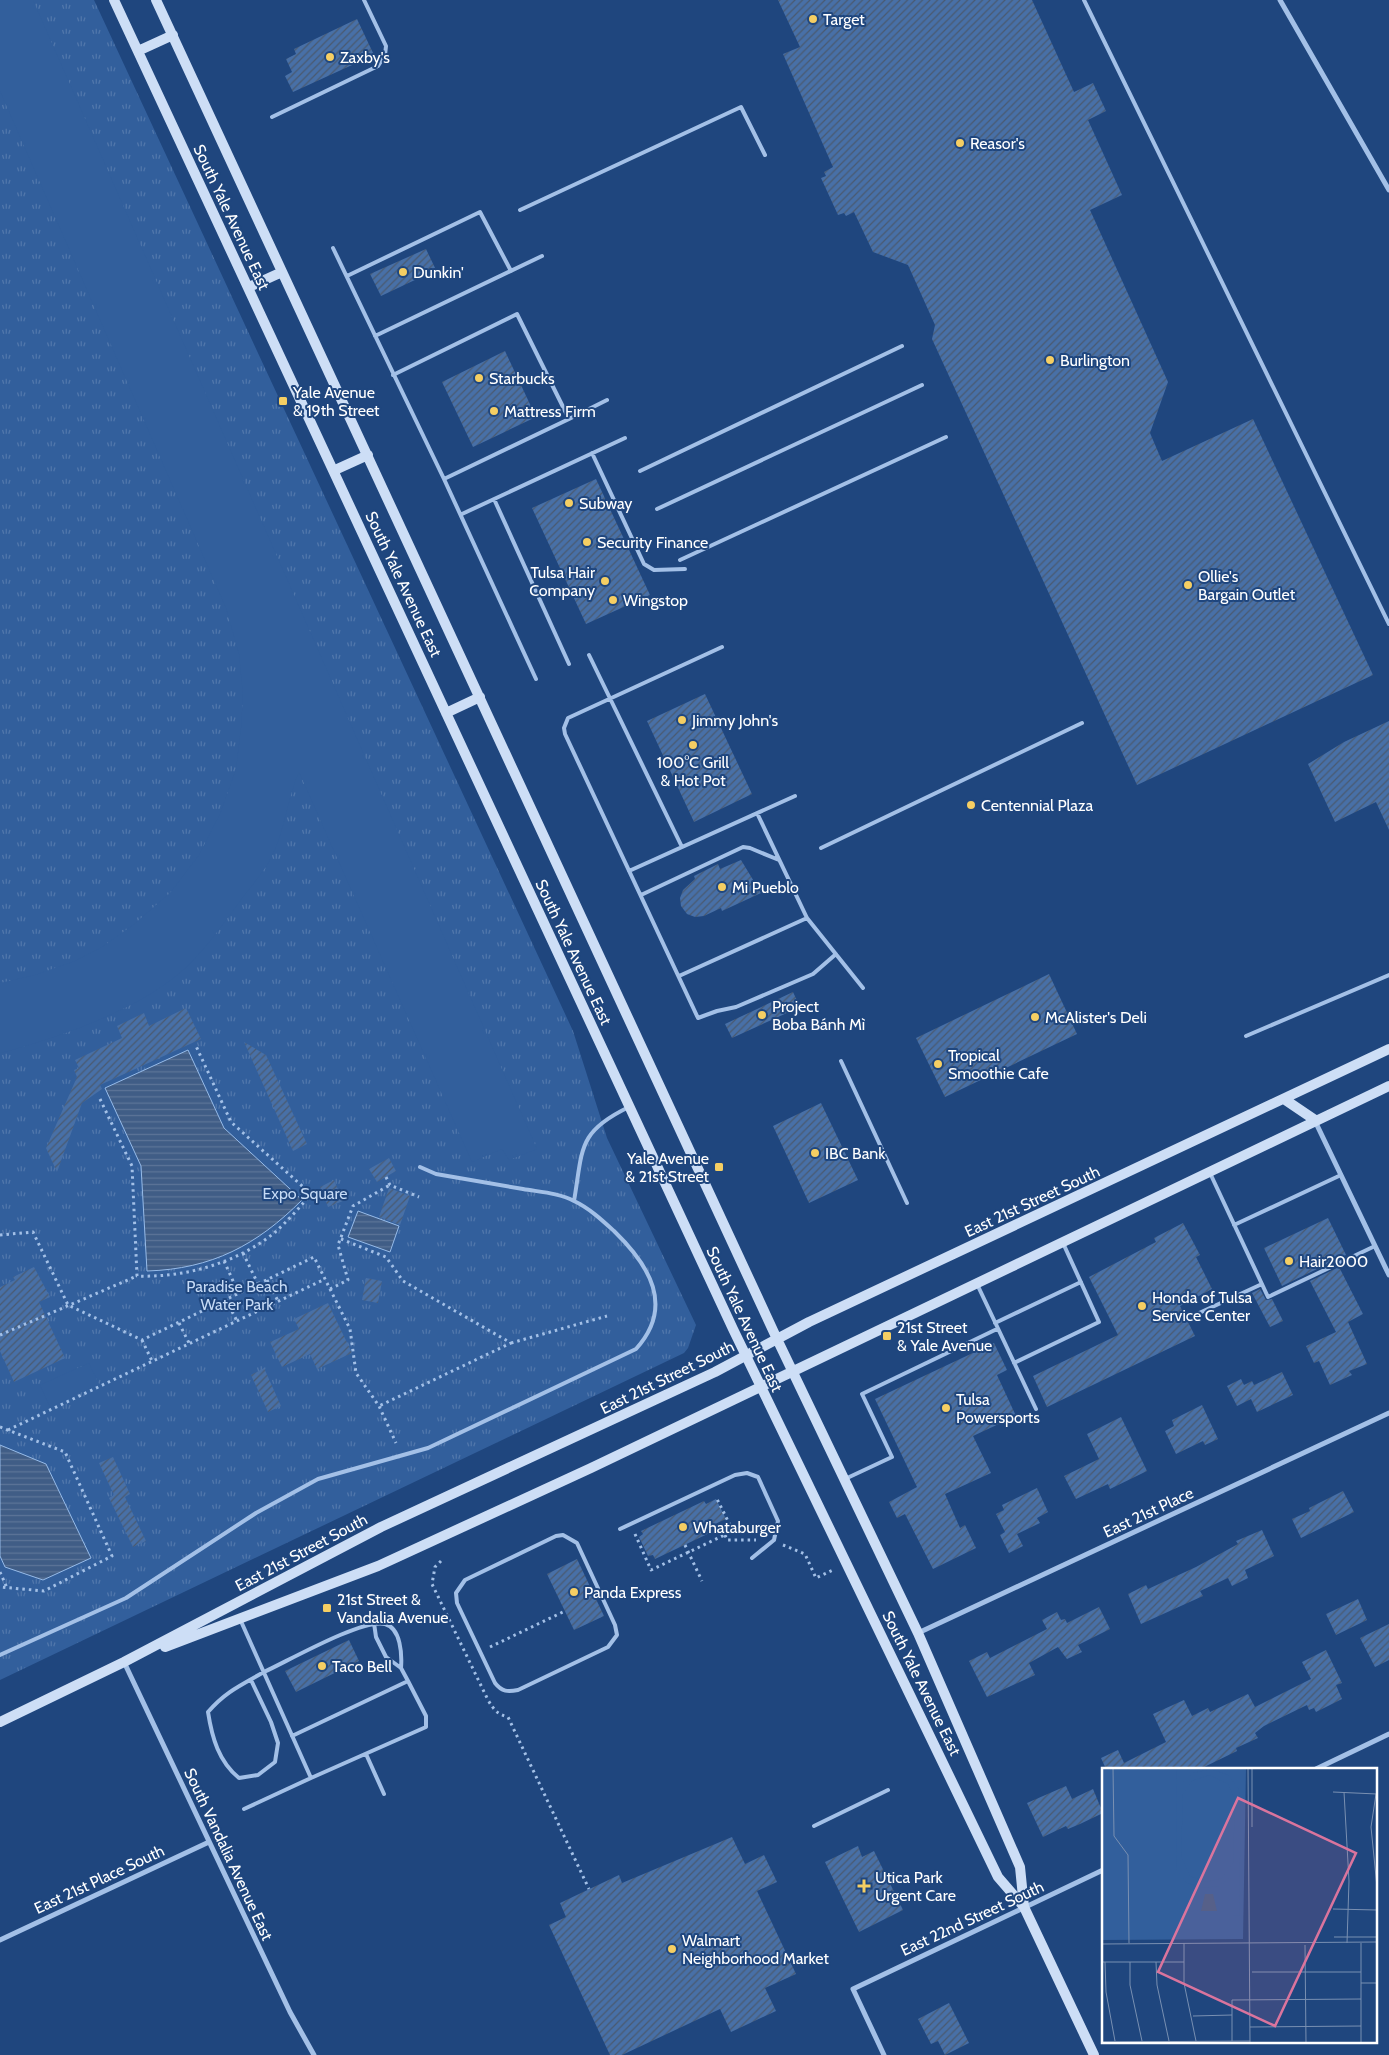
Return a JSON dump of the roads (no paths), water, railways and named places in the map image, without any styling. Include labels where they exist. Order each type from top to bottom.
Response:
[{"type":"main road","name":"South Yale Avenue East","points":[[114,0],[746,1356],[998,1876],[1024,1907],[1094,2055]]},
{"type":"main road","name":"South Yale Avenue East","points":[[156,0],[777,1339],[918,1633],[1020,1866],[1024,1907]]},
{"type":"main road","points":[[138,51],[172,35]]},
{"type":"main road","points":[[249,287],[282,272]]},
{"type":"main road","points":[[334,470],[368,455]]},
{"type":"main road","points":[[446,713],[480,697]]},
{"type":"main road","name":"East 21st Street South","points":[[0,1722],[124,1662],[381,1527],[746,1356],[809,1322],[1389,1049]]},
{"type":"main road","name":"East 21st Street South","points":[[124,1662],[378,1566],[761,1386],[1389,1086]]},
{"type":"main road","points":[[1284,1099],[1315,1120]]},
{"type":"street","points":[[1280,0],[1389,190]]},
{"type":"street","points":[[1315,1120],[1389,1275]]},
{"type":"street","name":"East 21st Place","points":[[918,1633],[1389,1413]]},
{"type":"street","name":"South Vandalia Avenue East","points":[[124,1662],[290,2012],[314,2055]]},
{"type":"street","points":[[1318,1768],[1389,1734]]},
{"type":"street","name":"East 21st Place South","points":[[0,1940],[209,1842]]},
{"type":"street","name":"East 22nd Street South","points":[[884,2055],[852,1989],[1102,1870]]},
{"type":"lane","points":[[272,117],[378,66],[385,56],[386,46],[364,0]]},
{"type":"lane","points":[[1084,0],[1389,624]]},
{"type":"lane","points":[[520,210],[742,107],[765,156]]},
{"type":"lane","points":[[347,276],[480,212],[511,271]]},
{"type":"lane","points":[[333,248],[462,514],[536,679]]},
{"type":"lane","points":[[375,336],[542,256]]},
{"type":"lane","points":[[393,375],[517,314],[569,419]]},
{"type":"lane","points":[[640,471],[902,346]]},
{"type":"lane","points":[[657,509],[922,385]]},
{"type":"lane","points":[[444,478],[607,400]]},
{"type":"lane","points":[[680,560],[946,437]]},
{"type":"lane","points":[[462,514],[625,438]]},
{"type":"lane","points":[[592,453],[644,564],[654,570],[685,569]]},
{"type":"lane","points":[[494,499],[569,664]]},
{"type":"lane","points":[[722,647],[568,718],[564,728],[698,1018],[736,1007],[813,974],[836,954]]},
{"type":"lane","points":[[589,655],[682,847]]},
{"type":"lane","points":[[820,848],[1082,722]]},
{"type":"lane","points":[[629,870],[795,796]]},
{"type":"lane","points":[[757,813],[807,918],[862,988]]},
{"type":"lane","points":[[641,895],[743,847],[779,860]]},
{"type":"lane","points":[[678,976],[807,918]]},
{"type":"lane","points":[[1246,1036],[1389,975]]},
{"type":"lane","points":[[841,1061],[907,1203]]},
{"type":"lane","points":[[574,1201],[584,1142],[607,1118],[630,1107]]},
{"type":"lane","points":[[0,1655],[126,1598],[256,1513],[318,1478],[428,1448],[636,1348],[648,1336],[656,1311],[654,1289],[646,1267],[633,1249],[599,1218],[574,1201],[555,1194],[436,1174],[420,1167]]},
{"type":"lane","points":[[1209,1171],[1268,1297],[1375,1246]]},
{"type":"lane","points":[[1234,1225],[1341,1174]]},
{"type":"lane","points":[[1014,1363],[1099,1322],[1062,1241]]},
{"type":"lane","points":[[976,1282],[1036,1409]]},
{"type":"lane","points":[[995,1323],[1081,1282]]},
{"type":"lane","points":[[1197,1314],[1262,1284]]},
{"type":"lane","points":[[844,1480],[892,1457],[862,1394],[997,1328]]},
{"type":"lane","points":[[620,1529],[735,1475],[747,1473],[758,1478],[778,1522],[774,1540],[752,1558]]},
{"type":"lane","points":[[563,1535],[572,1538],[577,1543],[615,1625],[616,1635],[613,1642],[608,1647],[518,1690],[507,1692],[500,1689],[496,1683],[480,1651],[457,1603],[456,1593],[459,1586],[465,1580],[556,1536],[563,1535]]},
{"type":"lane","points":[[240,1619],[311,1778]]},
{"type":"lane","points":[[244,1809],[426,1727],[426,1716],[408,1680],[401,1668],[386,1657],[376,1637],[374,1623]]},
{"type":"lane","points":[[251,1680],[271,1722],[278,1743],[275,1762],[258,1775],[239,1778],[228,1769],[211,1736],[208,1712],[222,1696],[264,1672],[354,1629],[374,1623],[386,1624],[392,1628],[402,1650],[401,1668]]},
{"type":"lane","points":[[292,1736],[408,1680]]},
{"type":"lane","points":[[366,1754],[384,1794]]},
{"type":"lane","points":[[814,1826],[888,1790]]},
{"type":"place","name":"Target","points":[[813,19]]},
{"type":"place","name":"Zaxby's","points":[[330,57]]},
{"type":"place","name":"Reasor's","points":[[960,143]]},
{"type":"place","name":"Dunkin'","points":[[403,272]]},
{"type":"place","name":"Burlington","points":[[1050,360]]},
{"type":"place","name":"Starbucks","points":[[479,378]]},
{"type":"place","name":"Yale Avenue & 19th Street","points":[[283,401]]},
{"type":"place","name":"Mattress Firm","points":[[494,411]]},
{"type":"place","name":"Subway","points":[[569,503]]},
{"type":"place","name":"Security Finance","points":[[587,542]]},
{"type":"place","name":"Tulsa Hair Company","points":[[605,581]]},
{"type":"place","name":"Ollie's Bargain Outlet","points":[[1188,585]]},
{"type":"place","name":"Wingstop","points":[[613,600]]},
{"type":"place","name":"Jimmy John's","points":[[682,720]]},
{"type":"place","name":"100°C Grill & Hot Pot","points":[[693,745]]},
{"type":"place","name":"Centennial Plaza","points":[[971,805]]},
{"type":"place","name":"Mi Pueblo","points":[[722,887]]},
{"type":"place","name":"Project Boba Bánh Mì","points":[[762,1015]]},
{"type":"place","name":"McAlister's Deli","points":[[1035,1017]]},
{"type":"place","name":"Tropical Smoothie Cafe","points":[[938,1064]]},
{"type":"place","name":"IBC Bank","points":[[815,1153]]},
{"type":"place","name":"Yale Avenue & 21st Street","points":[[719,1167]]},
{"type":"place","name":"Hair2000","points":[[1289,1261]]},
{"type":"place","name":"Honda of Tulsa Service Center","points":[[1142,1306]]},
{"type":"place","name":"21st Street & Yale Avenue","points":[[887,1336]]},
{"type":"place","name":"Tulsa Powersports","points":[[946,1408]]},
{"type":"place","name":"Whataburger","points":[[683,1527]]},
{"type":"place","name":"Panda Express","points":[[574,1592]]},
{"type":"place","name":"21st Street & Vandalia Avenue","points":[[327,1608]]},
{"type":"place","name":"Taco Bell","points":[[322,1666]]},
{"type":"place","name":"Utica Park Urgent Care","points":[[864,1886]]},
{"type":"place","name":"Walmart Neighborhood Market","points":[[672,1949]]},
{"type":"park label","name":"Expo Square","points":[[305,1193]]},
{"type":"park label","name":"Paradise Beach Water Park","points":[[237,1295]]}]
